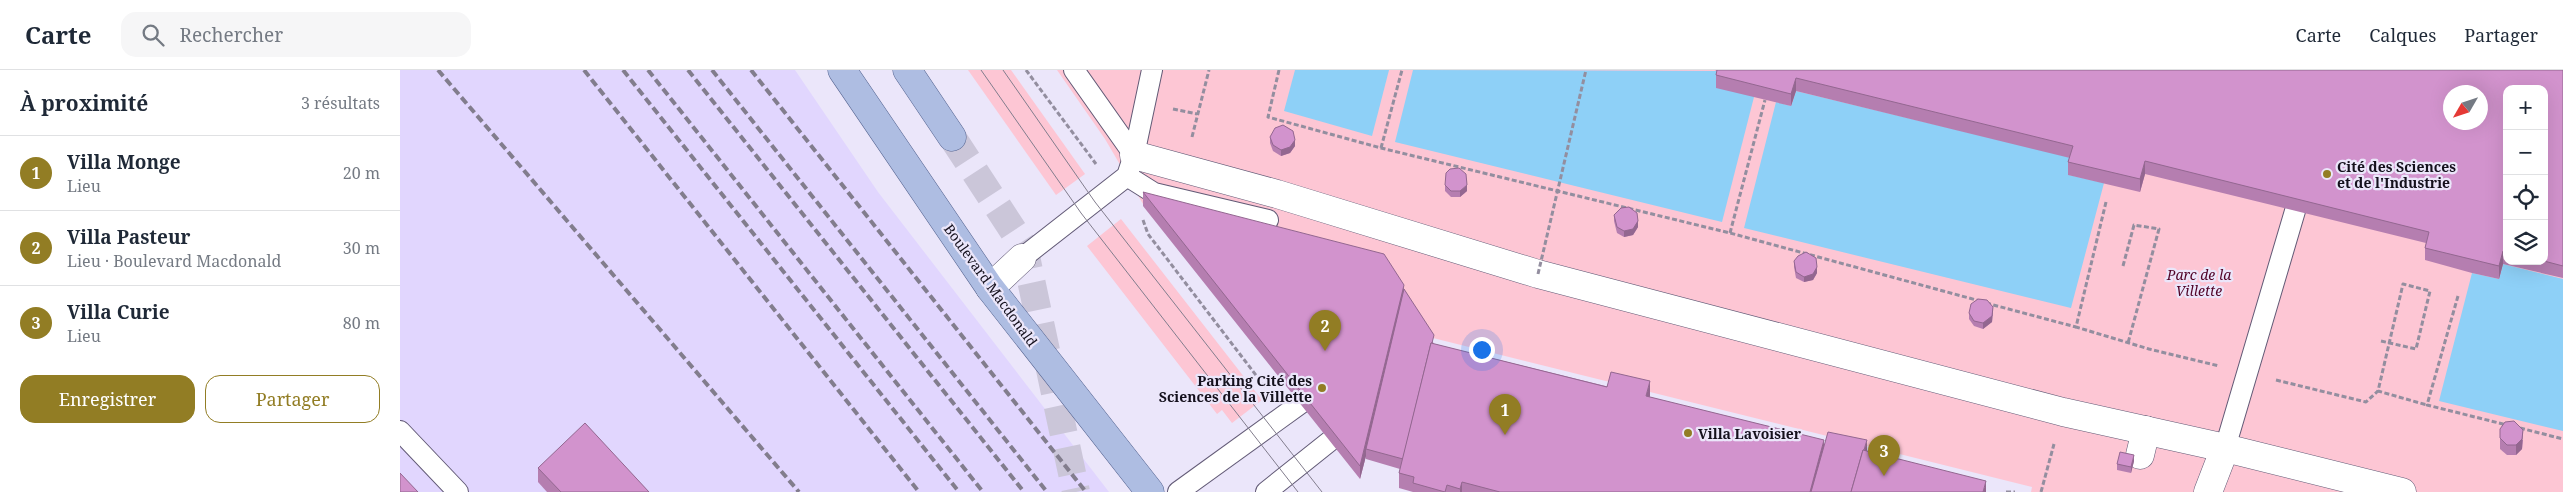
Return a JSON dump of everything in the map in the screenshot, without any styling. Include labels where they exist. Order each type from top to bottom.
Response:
[{"type":"main road","name":"Boulevard Macdonald","points":[[842,70],[990,288],[1150,492]]},
{"type":"main road","points":[[907,70],[952,137]]},
{"type":"street","points":[[1125,173],[1277,194],[1538,274],[2063,412],[2143,443],[2225,448],[2328,483],[2402,492]]},
{"type":"street","points":[[990,288],[1022,258]]},
{"type":"street","points":[[2208,492],[2225,448]]},
{"type":"lane","points":[[1074,70],[1125,173],[1154,193],[1268,220]]},
{"type":"lane","points":[[1022,258],[1125,173],[1152,70]]},
{"type":"lane","points":[[2225,448],[2295,211]]},
{"type":"lane","points":[[1178,492],[1322,388]]},
{"type":"lane","points":[[400,431],[458,492]]},
{"type":"lane","points":[[1266,492],[1330,441]]},
{"type":"path","points":[[1026,70],[1125,173]]},
{"type":"path","points":[[1190,143],[1209,70]]},
{"type":"path","points":[[1279,70],[1268,117],[1382,148],[1730,234],[2197,361]]},
{"type":"path","points":[[1382,148],[1402,70]]},
{"type":"path","points":[[1538,274],[1586,70]]},
{"type":"path","points":[[1730,234],[1765,100]]},
{"type":"path","points":[[1171,108],[1197,114]]},
{"type":"path","points":[[2076,327],[2106,202]]},
{"type":"path","points":[[1142,217],[1148,234],[1264,386]]},
{"type":"path","points":[[2123,266],[2134,225],[2159,229],[2128,343]]},
{"type":"path","points":[[2311,389],[2366,402],[2378,391],[2387,357],[2389,348],[2391,340],[2403,284],[2430,291],[2416,349],[2408,347],[2399,345],[2390,343],[2381,341]]},
{"type":"path","points":[[2426,405],[2458,296]]},
{"type":"path","points":[[2378,391],[2508,425]]},
{"type":"path","points":[[2041,492],[2063,412]]},
{"type":"path","points":[[2518,428],[2563,439]]},
{"type":"path","points":[[2006,492],[2015,492]]},
{"type":"shaded area","points":[[400,70],[795,70],[878,192],[1109,492],[400,492]]},
{"type":"green space","points":[[968,70],[1011,70],[1085,174],[1056,195]]},
{"type":"green space","name":"Parc de la Villette","points":[[1057,70],[2563,70],[2563,492],[2031,492],[2032,487],[1433,338],[1143,204],[1105,139]]},
{"type":"green space","points":[[1121,219],[1262,400],[1232,423],[1222,410],[1217,414],[1087,246]]},
{"type":"water","points":[[1295,70],[1389,70],[1372,136],[1284,111]]},
{"type":"water","points":[[1413,70],[1720,71],[1754,97],[1722,222],[1395,142]]},
{"type":"water","points":[[1796,91],[2073,158],[2069,175],[2104,183],[2071,308],[1744,228],[1776,102],[1791,106]]},
{"type":"water","points":[[2503,264],[2563,279],[2563,431],[2439,401],[2472,273],[2499,279]]},
{"type":"building","name":"Cité des Sciences et de l'Industrie","points":[[1717,70],[2563,70],[2563,266],[2548,262],[2548,85],[2503,85],[2503,251],[2499,266],[2425,248],[2429,232],[2145,161],[2140,179],[2068,162],[2073,146],[1796,78],[1791,94],[1716,75]]},
{"type":"building","points":[[1283,125],[1293,131],[1295,140],[1290,147],[1281,150],[1273,145],[1270,137],[1275,128]]},
{"type":"building","points":[[1459,168],[1466,174],[1467,185],[1460,191],[1451,191],[1445,185],[1446,173],[1450,169]]},
{"type":"building","points":[[1143,192],[1384,254],[1404,285],[1360,466]]},
{"type":"building","points":[[1629,207],[1637,213],[1638,221],[1633,229],[1624,231],[1617,227],[1614,215],[1621,208]]},
{"type":"building","points":[[1806,252],[1816,258],[1817,267],[1813,274],[1804,277],[1796,272],[1794,261],[1798,256]]},
{"type":"building","points":[[1404,289],[1434,335],[1403,459],[1366,449]]},
{"type":"building","points":[[1978,299],[1987,300],[1993,307],[1992,316],[1983,323],[1974,321],[1969,313],[1971,304]]},
{"type":"building","points":[[1431,343],[1607,387],[1611,372],[1650,381],[1646,396],[1824,440],[1810,492],[1500,492],[1462,482],[1460,489],[1447,485],[1445,492],[1413,483],[1414,477],[1399,473]]},
{"type":"building","points":[[2514,421],[2523,430],[2522,439],[2516,445],[2507,445],[2500,438],[2500,429],[2505,422]]},
{"type":"building","points":[[585,423],[649,492],[561,492],[538,468]]},
{"type":"building","points":[[1828,432],[1867,440],[1851,492],[1811,492]]},
{"type":"building","points":[[1863,450],[1986,481],[1983,492],[1851,492]]},
{"type":"building","points":[[2120,452],[2134,455],[2131,467],[2117,464]]},
{"type":"building","points":[[400,473],[418,492],[400,492]]},
{"type":"tunnel","points":[[952,137],[1024,247],[1076,492]]},
{"type":"tram line","points":[[981,70],[1081,213],[1298,492]]},
{"type":"tram line","points":[[1003,70],[1095,202],[1322,492]]},
{"type":"railway","points":[[438,70],[799,492]]},
{"type":"railway","points":[[584,70],[919,492]]},
{"type":"railway","points":[[623,70],[959,492]]},
{"type":"railway","points":[[648,70],[983,492]]},
{"type":"railway","points":[[688,70],[1024,492]]},
{"type":"railway","points":[[712,70],[1047,492]]},
{"type":"railway","points":[[751,70],[1086,492]]},
{"type":"place","name":"Cité des Sciences et de l'Industrie","points":[[2327,174]]},
{"type":"place","name":"Villa Pasteur","points":[[1325,351]]},
{"type":"place","name":"Parking Cité des Sciences de la Villette","points":[[1322,388]]},
{"type":"place","name":"Villa Lavoisier","points":[[1688,433]]},
{"type":"place","name":"Villa Monge","points":[[1505,435]]},
{"type":"place","name":"Villa Curie","points":[[1884,476]]}]
